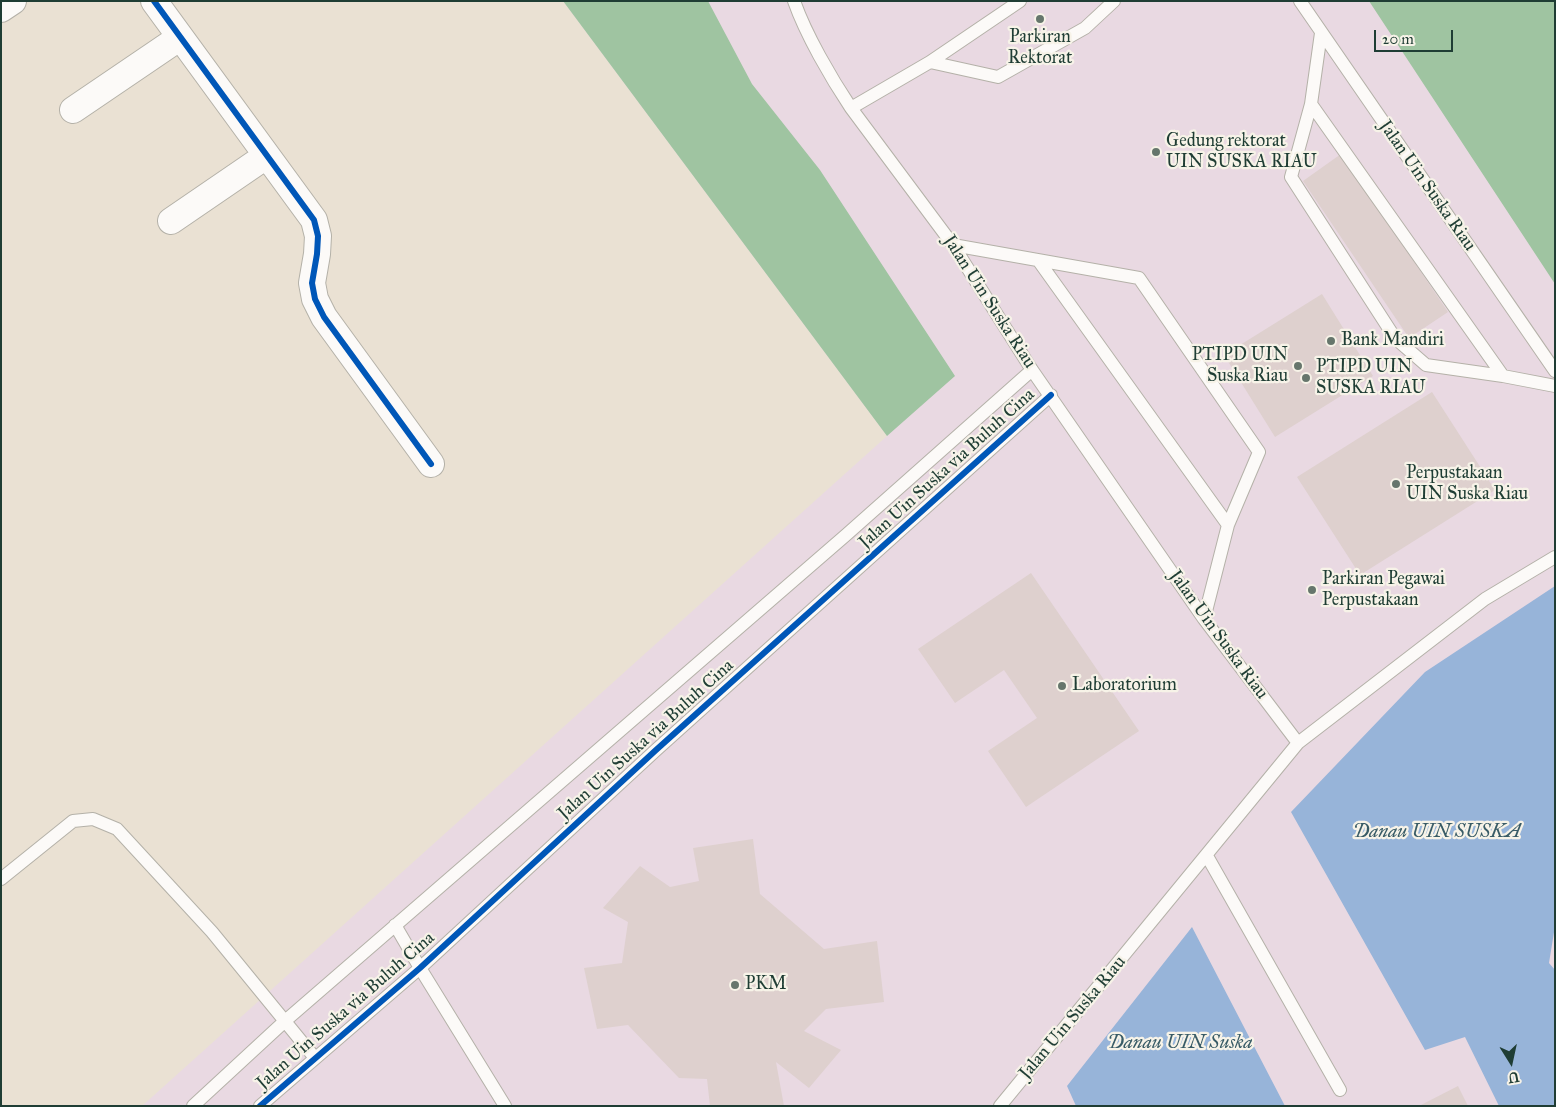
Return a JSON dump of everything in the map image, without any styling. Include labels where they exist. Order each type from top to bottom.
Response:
[{"type":"street","points":[[1,9],[13,1]]},
{"type":"street","points":[[154,1],[179,38],[314,220],[318,236],[312,283],[315,299],[324,317],[432,464]]},
{"type":"street","points":[[73,110],[179,38]]},
{"type":"street","points":[[170,221],[266,156]]},
{"type":"lane","name":"Jalan Uin Suska Riau","points":[[794,1],[798,15],[838,89],[954,245],[1032,370],[1204,619],[1298,743]]},
{"type":"lane","points":[[851,108],[930,62],[1020,1]]},
{"type":"lane","points":[[930,62],[998,77],[1085,28],[1114,1]]},
{"type":"lane","name":"Jalan Uin Suska Riau","points":[[1300,1],[1555,371]]},
{"type":"lane","points":[[1321,33],[1311,104],[1291,177],[1395,338],[1426,365],[1503,376],[1555,386]]},
{"type":"lane","points":[[1311,104],[1503,376]]},
{"type":"lane","points":[[954,245],[1139,278],[1258,452],[1228,525],[1204,619]]},
{"type":"lane","points":[[1038,260],[1228,525]]},
{"type":"lane","name":"Jalan Uin Suska via Buluh Cina","points":[[193,1106],[285,1021],[846,535],[1032,370]]},
{"type":"lane","name":"Jalan Uin Suska via Buluh Cina","points":[[260,1106],[420,968],[656,750],[1051,395]]},
{"type":"lane","name":"Jalan Uin Suska Riau","points":[[1003,1105],[1298,743],[1485,599],[1555,557]]},
{"type":"lane","points":[[1,879],[73,821],[94,819],[117,829],[212,932],[314,1058]]},
{"type":"lane","points":[[1207,856],[1340,1090]]},
{"type":"lane","points":[[395,925],[505,1106]]},
{"type":"shaded area","points":[[563,1],[1555,1],[1555,1106],[142,1106],[887,436]]},
{"type":"green space","points":[[563,1],[708,1],[752,84],[820,170],[955,376],[887,436]]},
{"type":"green space","points":[[1369,1],[1555,1],[1555,284]]},
{"type":"water","name":"Danau UIN SUSKA","points":[[1555,586],[1555,926],[1549,963],[1555,970],[1555,1106],[1499,1106],[1465,1037],[1425,1050],[1291,812],[1425,672]]},
{"type":"water","name":"Danau UIN Suska","points":[[1192,927],[1285,1106],[1076,1106],[1067,1086]]},
{"type":"building","points":[[1341,154],[1448,312],[1409,338],[1303,181]]},
{"type":"building","name":"PTIPD UIN Suska Riau","points":[[1322,294],[1373,376],[1275,437],[1224,355]]},
{"type":"building","name":"Perpustakaan UIN Suska Riau","points":[[1432,392],[1495,490],[1360,575],[1297,477]]},
{"type":"building","name":"Laboratorium","points":[[1031,573],[1139,731],[1026,807],[988,751],[1037,718],[1004,670],[955,703],[918,649]]},
{"type":"building","name":"PKM","points":[[753,839],[760,894],[824,949],[877,941],[884,1002],[826,1009],[804,1031],[841,1050],[809,1088],[776,1062],[784,1106],[710,1106],[707,1079],[679,1078],[628,1025],[597,1029],[584,968],[622,963],[628,922],[603,908],[640,866],[670,887],[699,881],[693,848]]},
{"type":"building","points":[[1458,1086],[1468,1106],[1419,1106]]},
{"type":"cycle path","points":[[154,1],[314,220],[318,236],[312,283],[315,299],[324,317],[431,464]]},
{"type":"cycle path","points":[[260,1106],[420,968],[656,750],[1051,395]]},
{"type":"place","name":"Parkiran Rektorat","points":[[1040,19]]},
{"type":"place","name":"Gedung rektorat UIN SUSKA RIAU","points":[[1156,152]]},
{"type":"place","name":"Bank Mandiri","points":[[1331,341]]},
{"type":"place","name":"PTIPD UIN Suska Riau","points":[[1298,366]]},
{"type":"place","name":"PTIPD UIN SUSKA RIAU","points":[[1306,378]]},
{"type":"place","name":"Perpustakaan UIN Suska Riau","points":[[1396,484]]},
{"type":"place","name":"Parkiran Pegawai Perpustakaan","points":[[1312,590]]},
{"type":"place","name":"Laboratorium","points":[[1062,686]]},
{"type":"place","name":"PKM","points":[[735,985]]}]
